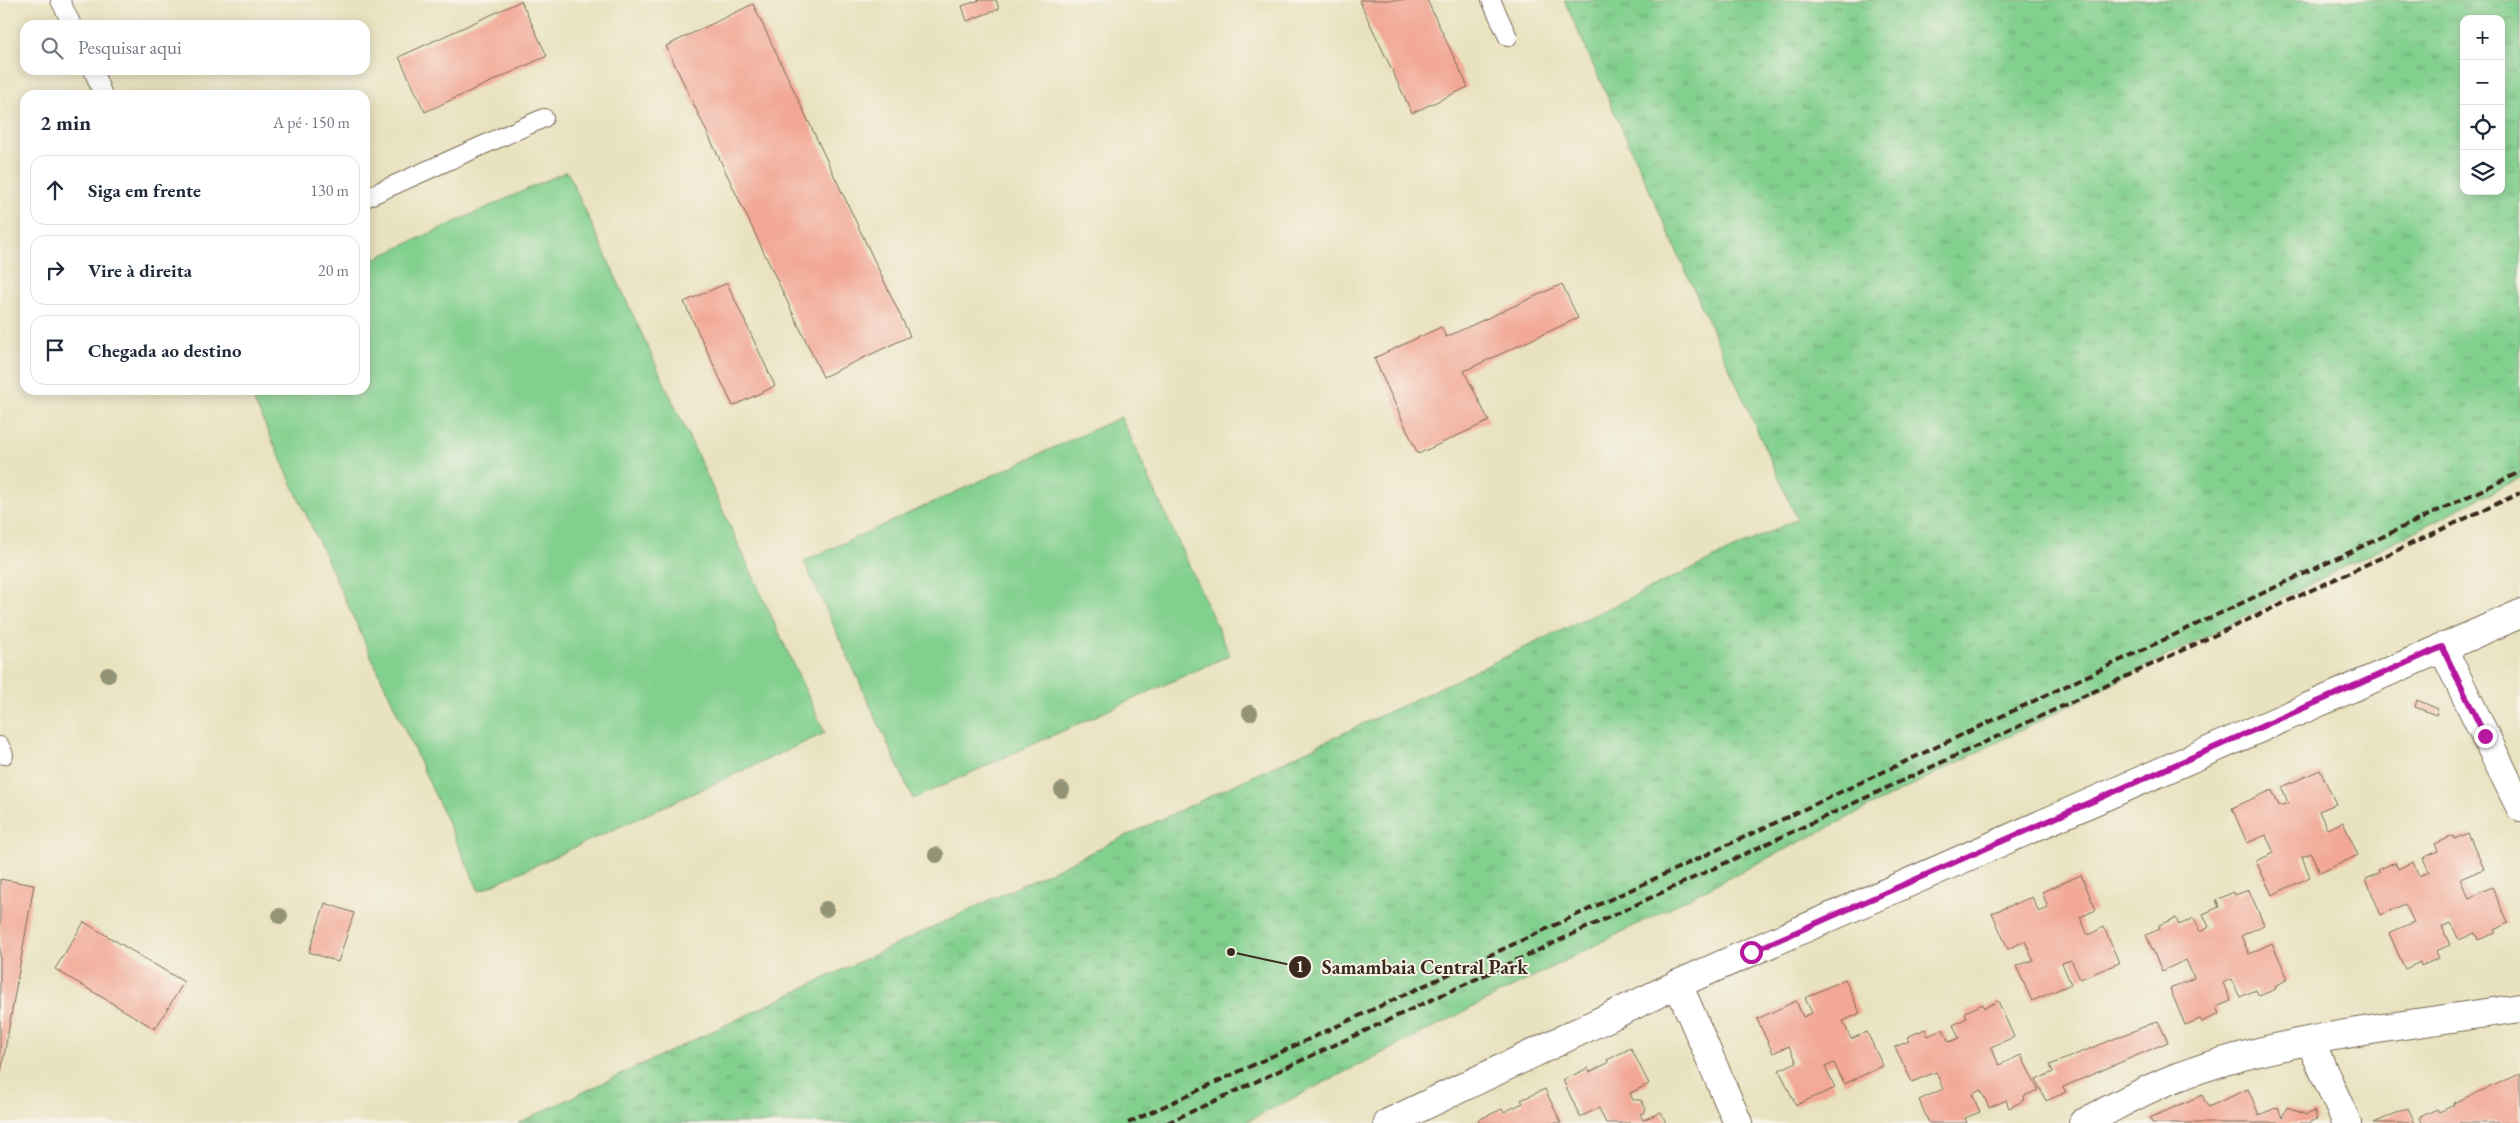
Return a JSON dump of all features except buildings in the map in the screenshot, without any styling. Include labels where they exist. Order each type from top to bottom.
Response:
[{"type":"street","points":[[1388,1123],[1678,984],[2520,614]]},
{"type":"street","points":[[2442,647],[2520,807]]},
{"type":"street","points":[[1678,984],[1738,1123]]},
{"type":"street","points":[[2083,1123],[2174,1078],[2243,1056],[2310,1041],[2520,1008]]},
{"type":"street","points":[[2310,1041],[2347,1123]]},
{"type":"lane","points":[[60,0],[70,20]]},
{"type":"lane","points":[[1491,0],[1508,37]]},
{"type":"lane","points":[[95,75],[101,90]]},
{"type":"lane","points":[[370,196],[544,118]]},
{"type":"green space","points":[[1564,0],[2520,0],[2520,478],[1244,1123],[518,1123],[1797,519]]},
{"type":"green space","points":[[567,171],[825,733],[479,891],[251,395],[370,395],[370,261]]},
{"type":"green space","points":[[1121,417],[1230,655],[913,799],[804,561]]},
{"type":"railway","points":[[1128,1123],[1777,822],[2520,472]]},
{"type":"railway","points":[[1167,1123],[2520,493]]},
{"type":"place","name":"Samambaia Central Park","points":[[1231,952]]},
{"type":"route","points":[[1751,952],[2442,647],[2485,736]]}]
